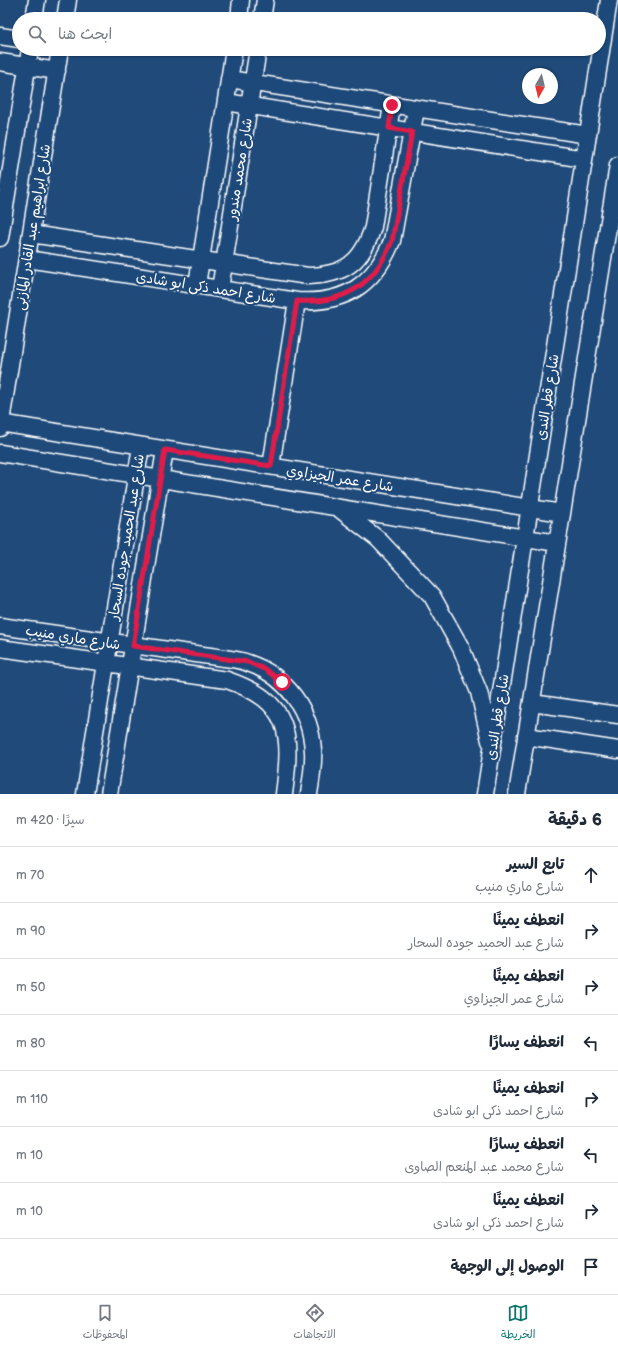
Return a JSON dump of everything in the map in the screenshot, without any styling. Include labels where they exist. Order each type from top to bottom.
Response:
[{"type":"street","points":[[35,12],[37,0]]},
{"type":"street","points":[[66,12],[68,0]]},
{"type":"street","points":[[239,12],[242,0]]},
{"type":"street","points":[[263,12],[265,0]]},
{"type":"street","name":"شارع قطر الندى","points":[[606,19],[609,0]]},
{"type":"street","points":[[0,36],[12,38]]},
{"type":"street","points":[[0,238],[29,56]]},
{"type":"street","name":"شارع ابراهيم عبد القادر المازنى","points":[[0,425],[59,56]]},
{"type":"street","name":"شارع محمد مندور","points":[[198,285],[233,56]]},
{"type":"street","name":"شارع محمد مندور","points":[[220,289],[257,56]]},
{"type":"street","name":"شارع قطر الندى","points":[[485,794],[600,56]]},
{"type":"street","points":[[0,62],[57,71]]},
{"type":"street","points":[[229,79],[588,136]]},
{"type":"street","points":[[226,102],[584,159]]},
{"type":"street","name":"شارع احمد ذكى ابو شادى","points":[[31,234],[308,276],[326,276],[343,270],[357,259],[368,244],[373,227],[392,105]]},
{"type":"street","name":"شارع احمد ذكى ابو شادى","points":[[27,259],[297,301],[320,301],[348,294],[364,284],[376,272],[386,257],[392,241],[416,109]]},
{"type":"street","points":[[517,794],[618,165]]},
{"type":"street","points":[[271,466],[297,301]]},
{"type":"street","name":"شارع عمر الجيزاوي","points":[[0,425],[271,466],[562,513]]},
{"type":"street","name":"شارع عبد الحميد جوده السحار","points":[[85,794],[141,446]]},
{"type":"street","name":"شارع عبد الحميد جوده السحار","points":[[110,794],[165,450]]},
{"type":"street","name":"شارع عمر الجيزاوي","points":[[0,453],[557,543]]},
{"type":"street","points":[[337,507],[378,539],[432,596],[461,648],[479,692],[492,750]]},
{"type":"street","name":"شارع ماري منيب","points":[[0,626],[248,662],[266,670],[282,682],[295,697],[305,714],[311,733],[313,752],[309,794]]},
{"type":"street","name":"شارع ماري منيب","points":[[0,648],[227,680],[260,694],[283,722],[288,740],[289,758],[284,794]]},
{"type":"street","points":[[532,703],[614,712]]},
{"type":"street","points":[[526,736],[616,751]]},
{"type":"route","points":[[282,682],[266,670],[248,662],[133,646],[165,450],[271,466],[297,301],[314,302],[332,300],[348,294],[364,284],[376,272],[386,257],[392,241],[412,132],[389,128],[392,105]]}]
